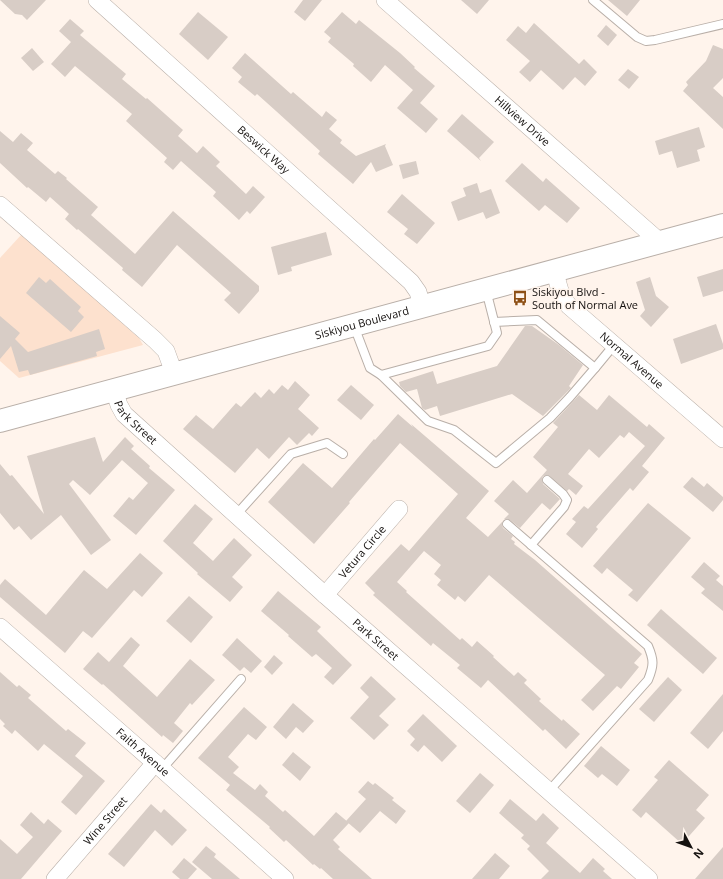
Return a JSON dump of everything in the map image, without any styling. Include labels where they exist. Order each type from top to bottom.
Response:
[{"type":"main road","name":"Siskiyou Boulevard","points":[[0,421],[723,225]]},
{"type":"street","name":"Beswick Way","points":[[97,0],[411,282],[418,292],[422,306]]},
{"type":"street","name":"Hillview Drive","points":[[384,0],[660,242]]},
{"type":"street","points":[[0,205],[155,340],[166,352],[174,373]]},
{"type":"street","name":"Normal Avenue","points":[[555,271],[559,290],[564,300],[723,439]]},
{"type":"street","name":"Park Street","points":[[114,390],[124,414],[325,595],[649,879]]},
{"type":"street","name":"Vetura Circle","points":[[325,595],[399,509]]},
{"type":"street","name":"Faith Avenue","points":[[0,627],[285,879]]},
{"type":"street","name":"Wine Street","points":[[54,879],[159,766]]},
{"type":"lane","points":[[593,0],[637,37],[646,41],[723,24]]},
{"type":"lane","points":[[381,375],[488,346],[497,334],[486,289]]},
{"type":"lane","points":[[494,322],[537,320],[595,368]]},
{"type":"lane","points":[[354,326],[370,368],[381,375],[428,421],[454,430],[496,462],[550,418],[570,397],[614,344]]},
{"type":"lane","points":[[236,515],[291,454],[327,443],[343,454]]},
{"type":"lane","points":[[531,545],[564,508],[566,500],[563,494],[547,480]]},
{"type":"lane","points":[[507,524],[648,646],[652,655],[653,668],[648,680],[549,791]]},
{"type":"lane","points":[[159,766],[241,679]]},
{"type":"shaded area","points":[[22,234],[139,338],[143,345],[19,378],[0,361],[0,258]]},
{"type":"building","points":[[0,0],[46,0],[27,20],[22,15],[15,14]]},
{"type":"building","points":[[303,0],[322,0],[305,21],[294,12]]},
{"type":"building","points":[[461,0],[489,0],[477,14]]},
{"type":"building","points":[[608,0],[640,0],[627,16]]},
{"type":"building","points":[[198,12],[228,37],[208,60],[179,34]]},
{"type":"building","points":[[342,12],[356,24],[359,20],[400,53],[415,67],[414,68],[435,86],[420,103],[438,119],[426,133],[397,108],[413,90],[385,65],[371,82],[353,66],[354,64],[328,42],[331,38],[324,32]]},
{"type":"building","points":[[70,19],[84,31],[80,35],[126,74],[122,79],[146,99],[147,98],[183,130],[178,136],[197,153],[203,146],[220,162],[216,166],[246,194],[253,186],[265,197],[250,214],[247,211],[239,220],[213,196],[216,192],[181,161],[173,170],[164,162],[167,158],[126,121],[132,114],[75,66],[65,77],[51,64],[71,42],[59,31]]},
{"type":"building","points":[[534,23],[579,64],[584,59],[597,72],[585,86],[575,77],[563,90],[541,70],[530,82],[519,72],[530,61],[506,40],[518,26],[526,33]]},
{"type":"building","points":[[606,25],[617,35],[608,46],[597,36]]},
{"type":"building","points":[[713,45],[723,49],[723,78],[713,88],[723,97],[723,129],[683,91],[688,85],[686,82],[706,61]]},
{"type":"building","points":[[32,48],[44,62],[33,71],[21,58]]},
{"type":"building","points":[[245,53],[291,94],[293,92],[322,117],[326,111],[337,120],[329,129],[342,140],[340,143],[356,156],[386,144],[385,146],[393,165],[376,172],[371,162],[353,184],[318,154],[320,151],[257,94],[255,96],[238,82],[242,77],[232,68]]},
{"type":"building","points":[[628,69],[639,77],[629,89],[618,80]]},
{"type":"building","points":[[462,114],[494,142],[479,158],[481,161],[447,131]]},
{"type":"building","points":[[699,127],[705,147],[697,150],[700,161],[677,168],[672,151],[659,155],[655,141]]},
{"type":"building","points":[[0,131],[13,142],[21,133],[33,143],[27,150],[55,174],[58,171],[67,178],[66,179],[98,207],[91,215],[135,254],[173,211],[259,286],[259,291],[239,314],[224,300],[231,293],[177,245],[142,287],[122,270],[123,268],[65,219],[69,214],[50,197],[46,202],[28,187],[27,188],[0,163]]},
{"type":"building","points":[[416,161],[419,174],[403,179],[399,165]]},
{"type":"building","points":[[522,163],[543,182],[546,178],[580,208],[567,223],[545,205],[539,211],[505,181]]},
{"type":"building","points":[[477,183],[480,193],[491,189],[500,213],[486,219],[483,212],[458,221],[451,202],[466,196],[463,188]]},
{"type":"building","points":[[402,194],[435,223],[417,244],[404,234],[408,229],[387,212]]},
{"type":"building","points":[[326,232],[332,255],[291,267],[292,271],[278,275],[271,247]]},
{"type":"building","points":[[723,269],[723,291],[703,297],[697,277]]},
{"type":"building","points":[[39,277],[46,283],[50,279],[81,307],[78,311],[84,317],[71,332],[26,293]]},
{"type":"building","points":[[650,277],[656,296],[669,307],[651,327],[640,316],[645,310],[636,282]]},
{"type":"building","points":[[0,316],[20,333],[15,339],[28,352],[99,329],[105,349],[96,352],[97,356],[30,375],[28,370],[19,372],[11,346],[0,359]]},
{"type":"building","points":[[716,324],[723,344],[723,349],[681,364],[673,339]]},
{"type":"building","points":[[525,326],[532,326],[559,345],[583,365],[569,386],[571,388],[543,416],[512,394],[440,416],[437,406],[425,410],[422,408],[417,389],[406,392],[400,386],[399,382],[433,371],[437,384],[497,366]]},
{"type":"building","points":[[295,381],[310,395],[298,409],[319,428],[312,436],[309,433],[297,445],[289,437],[269,459],[257,448],[235,473],[183,429],[196,415],[213,429],[236,403],[241,407],[255,392],[261,398],[269,389],[274,394],[282,385],[288,390]]},
{"type":"building","points":[[351,385],[374,405],[361,420],[337,400]]},
{"type":"building","points":[[579,395],[597,410],[609,395],[647,427],[649,424],[665,438],[642,466],[649,472],[633,491],[630,488],[596,527],[598,529],[582,548],[566,534],[576,522],[572,519],[584,506],[588,509],[645,446],[629,432],[624,438],[620,435],[599,458],[589,449],[568,474],[583,486],[576,495],[569,489],[567,491],[550,476],[543,476],[543,484],[560,499],[550,510],[542,503],[520,528],[510,520],[504,519],[509,514],[494,501],[513,480],[527,493],[547,470],[533,457],[558,427],[553,423]]},
{"type":"building","points":[[398,414],[489,491],[466,518],[488,537],[502,522],[503,528],[513,536],[511,539],[515,542],[514,544],[535,560],[642,654],[634,663],[639,667],[621,689],[617,686],[593,711],[581,700],[605,675],[489,575],[465,602],[458,596],[455,600],[437,585],[441,580],[434,574],[441,565],[424,551],[397,582],[407,591],[406,592],[460,640],[462,638],[472,647],[477,641],[514,676],[518,672],[527,680],[524,683],[541,699],[539,701],[580,734],[566,749],[545,729],[543,731],[488,680],[481,688],[457,668],[460,665],[433,643],[431,646],[373,595],[375,593],[365,583],[401,544],[409,551],[458,494],[400,443],[314,544],[268,502],[303,463],[332,488],[374,439],[375,440]]},
{"type":"building","points":[[95,437],[103,462],[125,437],[134,446],[131,449],[150,466],[149,468],[175,490],[136,535],[113,516],[129,497],[133,500],[148,483],[122,460],[90,495],[73,480],[69,484],[111,540],[91,555],[61,515],[31,540],[19,526],[14,530],[0,513],[0,464],[10,476],[12,475],[44,514],[27,456]]},
{"type":"building","points":[[692,477],[704,487],[707,483],[723,497],[723,500],[713,512],[683,487]]},
{"type":"building","points":[[648,503],[691,538],[637,602],[628,595],[633,590],[607,568],[602,574],[593,566]]},
{"type":"building","points":[[195,504],[213,519],[193,543],[213,561],[234,538],[252,555],[232,577],[243,587],[230,602],[197,574],[198,573],[163,541]]},
{"type":"building","points":[[140,553],[163,573],[142,597],[134,590],[92,638],[83,631],[65,653],[0,597],[0,585],[5,579],[46,615],[84,570],[107,589]]},
{"type":"building","points":[[704,562],[720,576],[716,580],[723,586],[723,611],[701,593],[705,589],[691,577]]},
{"type":"building","points":[[278,591],[321,627],[317,631],[352,665],[333,685],[324,677],[332,668],[316,654],[312,657],[261,611]]},
{"type":"building","points":[[189,596],[213,617],[191,643],[166,621]]},
{"type":"building","points":[[661,609],[717,658],[703,674],[647,625]]},
{"type":"building","points":[[131,637],[140,645],[123,666],[157,697],[190,659],[215,680],[192,705],[190,703],[174,723],[183,731],[173,743],[163,735],[162,737],[103,684],[102,685],[83,669],[98,652],[109,662]]},
{"type":"building","points":[[237,638],[262,661],[251,673],[244,667],[240,671],[222,655]]},
{"type":"building","points":[[274,655],[283,663],[272,675],[264,667]]},
{"type":"building","points":[[0,672],[17,687],[19,685],[31,695],[28,698],[66,731],[68,729],[86,743],[75,756],[105,781],[76,815],[61,802],[83,776],[44,744],[38,751],[15,730],[12,734],[3,726],[5,724],[0,719]]},
{"type":"building","points":[[371,676],[396,699],[379,716],[389,725],[374,740],[350,718],[369,697],[360,688]]},
{"type":"building","points":[[668,677],[682,690],[654,722],[639,709]]},
{"type":"building","points":[[723,694],[723,731],[708,749],[690,733]]},
{"type":"building","points":[[293,703],[314,721],[303,733],[296,727],[286,739],[273,727]]},
{"type":"building","points":[[244,707],[267,727],[256,740],[248,734],[228,757],[239,767],[233,773],[255,790],[260,784],[268,792],[265,796],[283,812],[285,810],[314,836],[336,812],[349,823],[333,840],[340,847],[338,849],[372,879],[333,879],[321,868],[320,869],[314,864],[313,865],[286,840],[284,842],[269,828],[270,827],[226,790],[230,785],[198,758]]},
{"type":"building","points":[[423,714],[457,746],[442,762],[424,745],[418,752],[410,745],[415,739],[407,731]]},
{"type":"building","points":[[601,746],[630,770],[617,786],[602,774],[598,778],[584,766]]},
{"type":"building","points":[[293,752],[311,767],[300,781],[282,765]]},
{"type":"building","points":[[669,760],[709,795],[696,810],[705,818],[682,844],[646,812],[641,818],[632,810],[658,780],[654,777]]},
{"type":"building","points":[[480,773],[494,785],[470,813],[456,801]]},
{"type":"building","points":[[368,781],[373,785],[375,783],[394,798],[392,800],[406,811],[396,824],[380,811],[360,833],[346,821],[366,799],[358,792]]},
{"type":"building","points":[[510,799],[536,821],[543,813],[559,828],[546,843],[580,873],[593,858],[605,869],[603,871],[612,879],[541,879],[549,871],[527,849],[530,846],[521,838],[524,835],[499,813]]},
{"type":"building","points":[[151,804],[161,813],[164,809],[187,830],[172,846],[155,830],[124,867],[108,854]]},
{"type":"building","points":[[31,812],[44,824],[48,819],[62,831],[21,879],[0,879],[0,839],[17,854],[33,837],[20,825]]},
{"type":"building","points":[[206,846],[216,854],[214,857],[240,879],[212,879],[192,862]]},
{"type":"building","points":[[723,847],[723,879],[695,879]]},
{"type":"building","points":[[495,853],[510,866],[499,879],[472,879]]},
{"type":"building","points":[[184,858],[197,869],[188,879],[180,879],[172,872]]},
{"type":"place","name":"Siskiyou Blvd - South of Normal Ave","points":[[520,298]]}]
